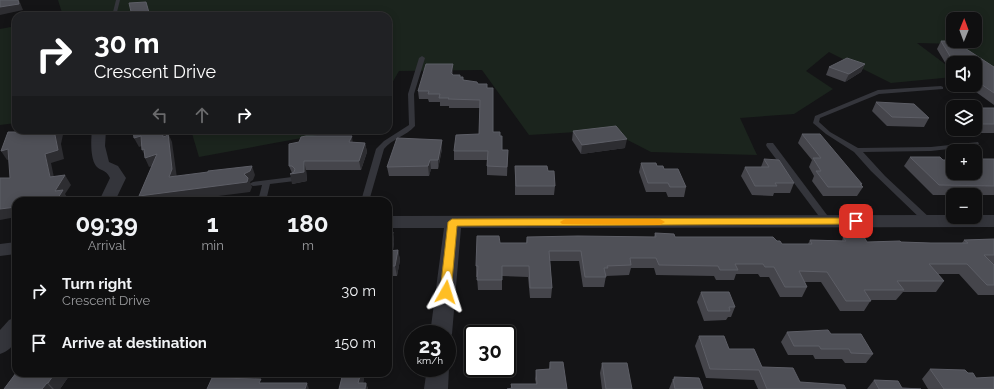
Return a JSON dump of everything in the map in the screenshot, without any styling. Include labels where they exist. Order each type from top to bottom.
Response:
[{"type":"street","points":[[99,134],[98,146],[102,164],[113,169],[118,178],[109,197]]},
{"type":"street","points":[[392,222],[994,221]]},
{"type":"street","points":[[442,325],[452,222]]},
{"type":"street","points":[[0,250],[12,248]]},
{"type":"street","points":[[0,346],[12,331]]},
{"type":"street","points":[[436,389],[437,377]]},
{"type":"lane","points":[[115,12],[118,0]]},
{"type":"lane","points":[[366,197],[380,149],[383,144],[406,132],[412,126],[411,94],[422,58]]},
{"type":"lane","points":[[928,221],[910,202],[872,169],[857,150],[828,133],[816,123],[817,116],[878,92],[941,88]]},
{"type":"lane","points":[[770,145],[827,221]]},
{"type":"lane","points":[[857,150],[946,149]]},
{"type":"lane","points":[[252,184],[292,179]]},
{"type":"lane","points":[[263,197],[267,182]]},
{"type":"shaded area","points":[[58,0],[994,0],[994,71],[982,62],[982,56],[973,56],[962,48],[982,48],[982,12],[946,12],[946,44],[917,43],[946,65],[946,78],[891,83],[829,52],[806,71],[833,89],[794,114],[740,118],[757,155],[651,152],[608,130],[529,135],[482,70],[399,71],[392,83],[392,12],[62,12]]},
{"type":"shaded area","points":[[12,27],[12,124],[0,125],[0,29]]},
{"type":"shaded area","points":[[192,134],[323,134],[199,157]]},
{"type":"building","points":[[0,0],[18,0],[19,4],[0,7]]},
{"type":"building","points":[[146,2],[149,12],[131,12],[129,3]]},
{"type":"building","points":[[941,41],[946,41],[946,48],[965,48],[977,56],[950,56]]},
{"type":"building","points":[[847,58],[865,64],[849,74],[829,67]]},
{"type":"building","points":[[982,59],[994,67],[994,93],[982,85]]},
{"type":"building","points":[[426,64],[453,64],[451,73],[453,75],[460,75],[460,77],[463,77],[463,80],[477,82],[478,84],[487,84],[487,88],[493,88],[493,132],[500,132],[500,136],[502,136],[502,150],[508,150],[507,167],[487,166],[488,151],[454,151],[456,135],[479,134],[480,100],[439,98],[440,94],[428,94],[429,91],[418,91]]},
{"type":"building","points":[[876,102],[914,104],[929,118],[892,117]]},
{"type":"building","points":[[982,108],[994,108],[994,124],[982,124]]},
{"type":"building","points":[[616,126],[627,139],[582,145],[573,131]]},
{"type":"building","points":[[8,132],[12,132],[12,134],[55,134],[58,150],[45,154],[50,177],[65,175],[55,191],[63,190],[59,197],[12,197],[12,208],[0,209],[0,178],[10,178],[8,149],[1,151]]},
{"type":"building","points":[[134,134],[163,134],[163,137],[168,134],[172,169],[169,177],[252,166],[250,171],[244,174],[248,178],[247,182],[139,196],[157,154],[145,158],[144,149],[142,150],[141,136],[134,138]]},
{"type":"building","points":[[802,134],[820,134],[863,187],[828,187],[816,171],[821,171],[813,158],[821,158]]},
{"type":"building","points":[[352,136],[349,142],[365,143],[359,161],[304,161],[304,172],[290,174],[294,172],[295,169],[292,166],[289,166],[289,144],[299,142],[301,137]]},
{"type":"building","points":[[397,138],[442,140],[438,160],[430,160],[428,166],[387,167]]},
{"type":"building","points":[[910,157],[940,157],[943,160],[946,160],[946,180],[982,180],[982,159],[994,159],[994,186],[939,185]]},
{"type":"building","points":[[764,159],[779,160],[794,183],[775,183],[777,186],[755,186],[745,167],[769,167]]},
{"type":"building","points":[[641,163],[656,163],[657,166],[663,166],[664,169],[678,169],[686,187],[670,187],[668,183],[648,183]]},
{"type":"building","points":[[515,166],[547,166],[548,171],[554,171],[555,186],[516,186]]},
{"type":"building","points":[[655,233],[674,234],[675,237],[773,237],[782,244],[812,244],[810,240],[846,241],[843,237],[864,237],[867,242],[900,241],[931,243],[968,243],[964,240],[994,239],[994,255],[984,255],[994,265],[994,285],[987,285],[967,264],[929,264],[944,281],[897,281],[904,290],[864,290],[871,301],[846,301],[827,272],[799,271],[807,287],[785,287],[774,267],[765,267],[763,264],[735,264],[738,270],[720,270],[718,266],[659,265],[656,258],[630,258],[631,265],[607,266],[608,268],[604,268],[606,277],[585,277],[581,251],[549,251],[552,288],[530,288],[529,266],[502,266],[502,280],[477,280],[477,236],[499,236],[500,243],[527,243],[527,237],[656,237]]},
{"type":"building","points":[[398,250],[395,266],[392,266],[392,251]]},
{"type":"building","points":[[701,292],[729,292],[735,307],[729,307],[730,311],[708,311]]},
{"type":"building","points":[[828,330],[831,334],[861,334],[873,354],[851,353],[849,349],[821,349],[819,346],[794,346],[787,332]]},
{"type":"building","points":[[699,336],[724,336],[729,349],[754,349],[762,367],[793,368],[800,382],[844,385],[846,389],[767,389],[759,370],[710,369]]},
{"type":"building","points":[[550,362],[563,362],[567,389],[507,389],[512,388],[511,384],[537,384],[536,370],[550,369]]},
{"type":"building","points":[[602,363],[627,363],[632,389],[606,389]]},
{"type":"building","points":[[930,369],[965,370],[968,373],[973,373],[976,378],[994,377],[994,389],[944,389]]},
{"type":"building","points":[[13,377],[52,377],[42,389],[4,389]]},
{"type":"building","points":[[342,377],[360,377],[358,383],[366,383],[365,389],[339,389]]},
{"type":"building","points":[[674,377],[699,378],[703,389],[675,389]]},
{"type":"building","points":[[212,378],[261,379],[259,383],[307,383],[305,389],[207,389]]},
{"type":"building","points":[[874,380],[898,381],[902,388],[921,389],[879,389]]},
{"type":"slow traffic","points":[[565,222],[660,222]]},
{"type":"route","points":[[446,292],[452,222],[856,221]]}]
